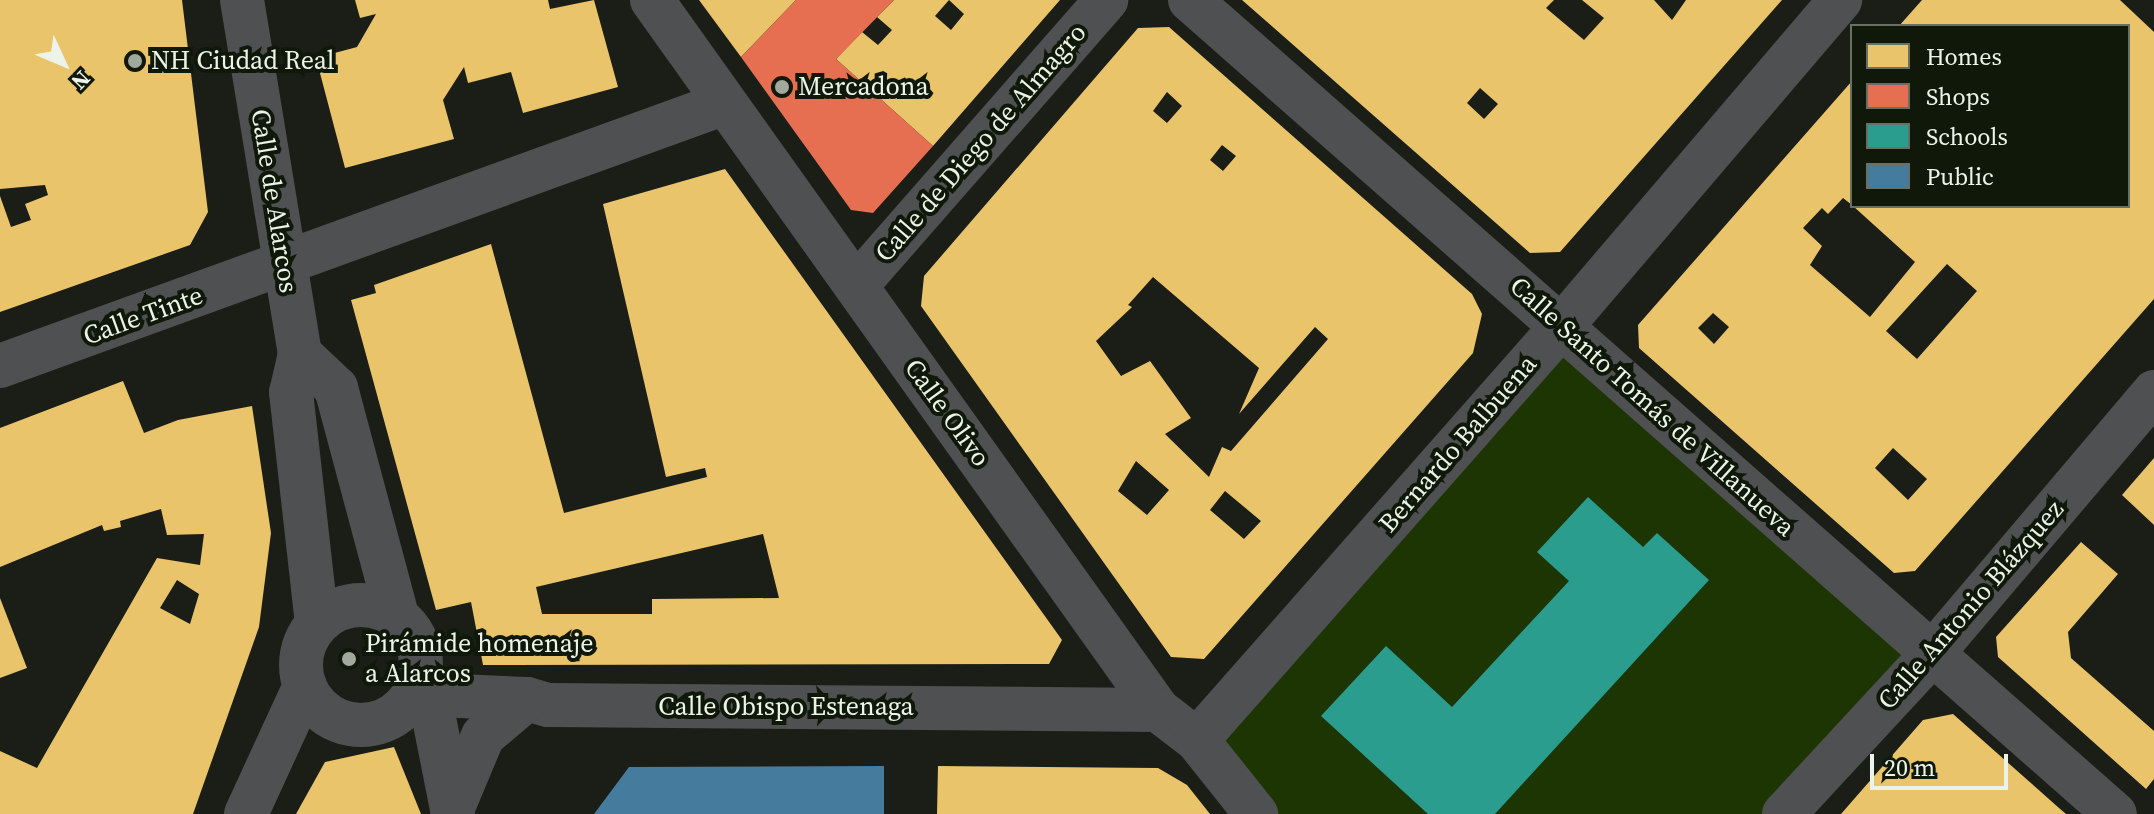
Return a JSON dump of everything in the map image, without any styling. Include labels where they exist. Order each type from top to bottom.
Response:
[{"type":"street","name":"Calle de Alarcos","points":[[242,0],[300,354],[291,392],[317,623]]},
{"type":"street","name":"Calle Olivo","points":[[652,0],[1158,710],[1197,740],[1256,814]]},
{"type":"street","name":"Calle de Diego de Almagro","points":[[856,286],[1106,0]]},
{"type":"street","name":"Calle Santo Tomás de Villanueva","points":[[1190,0],[2115,814]]},
{"type":"street","name":"Bernardo Balbuena","points":[[1197,740],[1561,327],[1840,0]]},
{"type":"street","name":"Calle Tinte","points":[[0,366],[286,265],[725,103]]},
{"type":"street","points":[[300,354],[336,388],[397,616],[420,649],[422,693],[452,812]]},
{"type":"street","name":"Calle Antonio Blázquez","points":[[1784,814],[1931,655],[2154,392]]},
{"type":"street","points":[[397,616],[366,604],[343,608],[317,623],[301,662],[305,686],[320,709],[349,724],[387,719],[422,693]]},
{"type":"street","points":[[246,814],[305,686]]},
{"type":"street","name":"Calle Obispo Estenaga","points":[[422,693],[527,699],[548,705],[1158,710]]},
{"type":"street","points":[[452,812],[483,736],[527,699]]},
{"type":"green space","points":[[1561,327],[1931,655],[1772,814],[1265,814],[1197,740]]},
{"type":"building: Homes","points":[[0,0],[182,0],[208,212],[190,245],[0,312],[0,196],[11,227],[31,220],[25,204],[48,195],[45,185],[0,189]]},
{"type":"building: Homes","points":[[355,0],[548,0],[550,9],[594,0],[618,87],[523,113],[511,72],[468,83],[464,67],[443,100],[454,139],[345,168],[316,58],[357,47],[376,14],[360,18]]},
{"type":"building: Homes","points":[[699,0],[796,0],[741,57]]},
{"type":"building: Homes","points":[[894,0],[949,0],[1060,0],[933,146],[836,59],[862,32],[878,45],[892,30],[877,17]],"holes":[[[949,0],[964,14],[951,30],[935,16]]]},
{"type":"building: Homes","points":[[1242,0],[1554,0],[1546,8],[1584,40],[1604,18],[1582,0],[1654,0],[1672,20],[1686,0],[1782,0],[1560,252],[1530,253]],"holes":[[[1480,88],[1498,104],[1484,119],[1467,103]]]},
{"type":"building: Homes","points":[[1922,0],[2120,0],[2154,32],[2154,299],[1915,571],[1894,573],[1639,348],[1638,325],[1850,83],[1850,203],[1843,198],[1828,214],[1822,208],[1803,228],[1822,246],[1810,265],[1870,317],[1915,262],[1855,208],[2130,208],[2130,24],[1901,24]],"holes":[[[1947,264],[1977,291],[1917,359],[1886,331]],[[1713,313],[1729,327],[1714,344],[1698,328]],[[1893,448],[1927,479],[1908,500],[1875,468]]]},
{"type":"building: Homes","points":[[1169,27],[1472,294],[1482,314],[1473,353],[1204,659],[1171,657],[921,306],[924,276],[1138,28]],"holes":[[[1167,92],[1182,106],[1167,123],[1153,111]],[[1222,145],[1236,156],[1223,171],[1210,160]],[[1153,277],[1259,368],[1239,414],[1315,327],[1328,339],[1231,451],[1222,447],[1209,477],[1165,434],[1191,418],[1150,361],[1121,376],[1096,341],[1132,307],[1128,305]],[[1136,461],[1169,490],[1147,515],[1118,491]],[[1225,491],[1261,521],[1244,539],[1210,510]]]},
{"type":"building: Homes","points":[[725,169],[1062,640],[1049,664],[483,665],[471,602],[436,610],[351,300],[376,293],[374,285],[491,244],[564,513],[707,477],[705,468],[666,477],[603,204]],"holes":[[[763,534],[779,598],[652,599],[652,614],[542,614],[536,587]]]},
{"type":"building: Homes","points":[[123,381],[144,433],[178,420],[252,406],[271,533],[259,627],[193,814],[0,814],[0,751],[37,768],[157,558],[200,565],[204,534],[167,535],[161,509],[120,521],[121,527],[104,531],[102,525],[0,567],[0,428]],"holes":[[[177,580],[199,594],[190,624],[160,608]]]},
{"type":"building: Homes","points":[[2154,458],[2154,525],[2122,495]]},
{"type":"building: Homes","points":[[2081,542],[2118,574],[2068,632],[2071,658],[2154,731],[2154,779],[2146,789],[1998,657],[1996,637]]},
{"type":"building: Homes","points":[[0,598],[27,668],[0,678]]},
{"type":"building: Homes","points":[[1953,714],[2066,814],[1841,814],[1923,720]]},
{"type":"building: Homes","points":[[394,747],[421,814],[296,814],[325,762]]},
{"type":"building: Homes","points":[[938,766],[1158,768],[1187,785],[1210,814],[937,814]]},
{"type":"building: Shops","points":[[796,0],[894,0],[836,59],[933,146],[873,213],[851,210],[741,57]]},
{"type":"building: Schools","points":[[1588,497],[1643,547],[1657,533],[1709,580],[1495,814],[1428,814],[1321,716],[1386,646],[1452,707],[1569,581],[1537,552]]},
{"type":"building: Public","points":[[884,766],[884,814],[594,814],[629,767]]},
{"type":"place","name":"NH Ciudad Real","points":[[135,61]]},
{"type":"place","name":"Mercadona","points":[[782,87]]},
{"type":"place","name":"Pirámide homenaje a Alarcos","points":[[349,659]]}]
